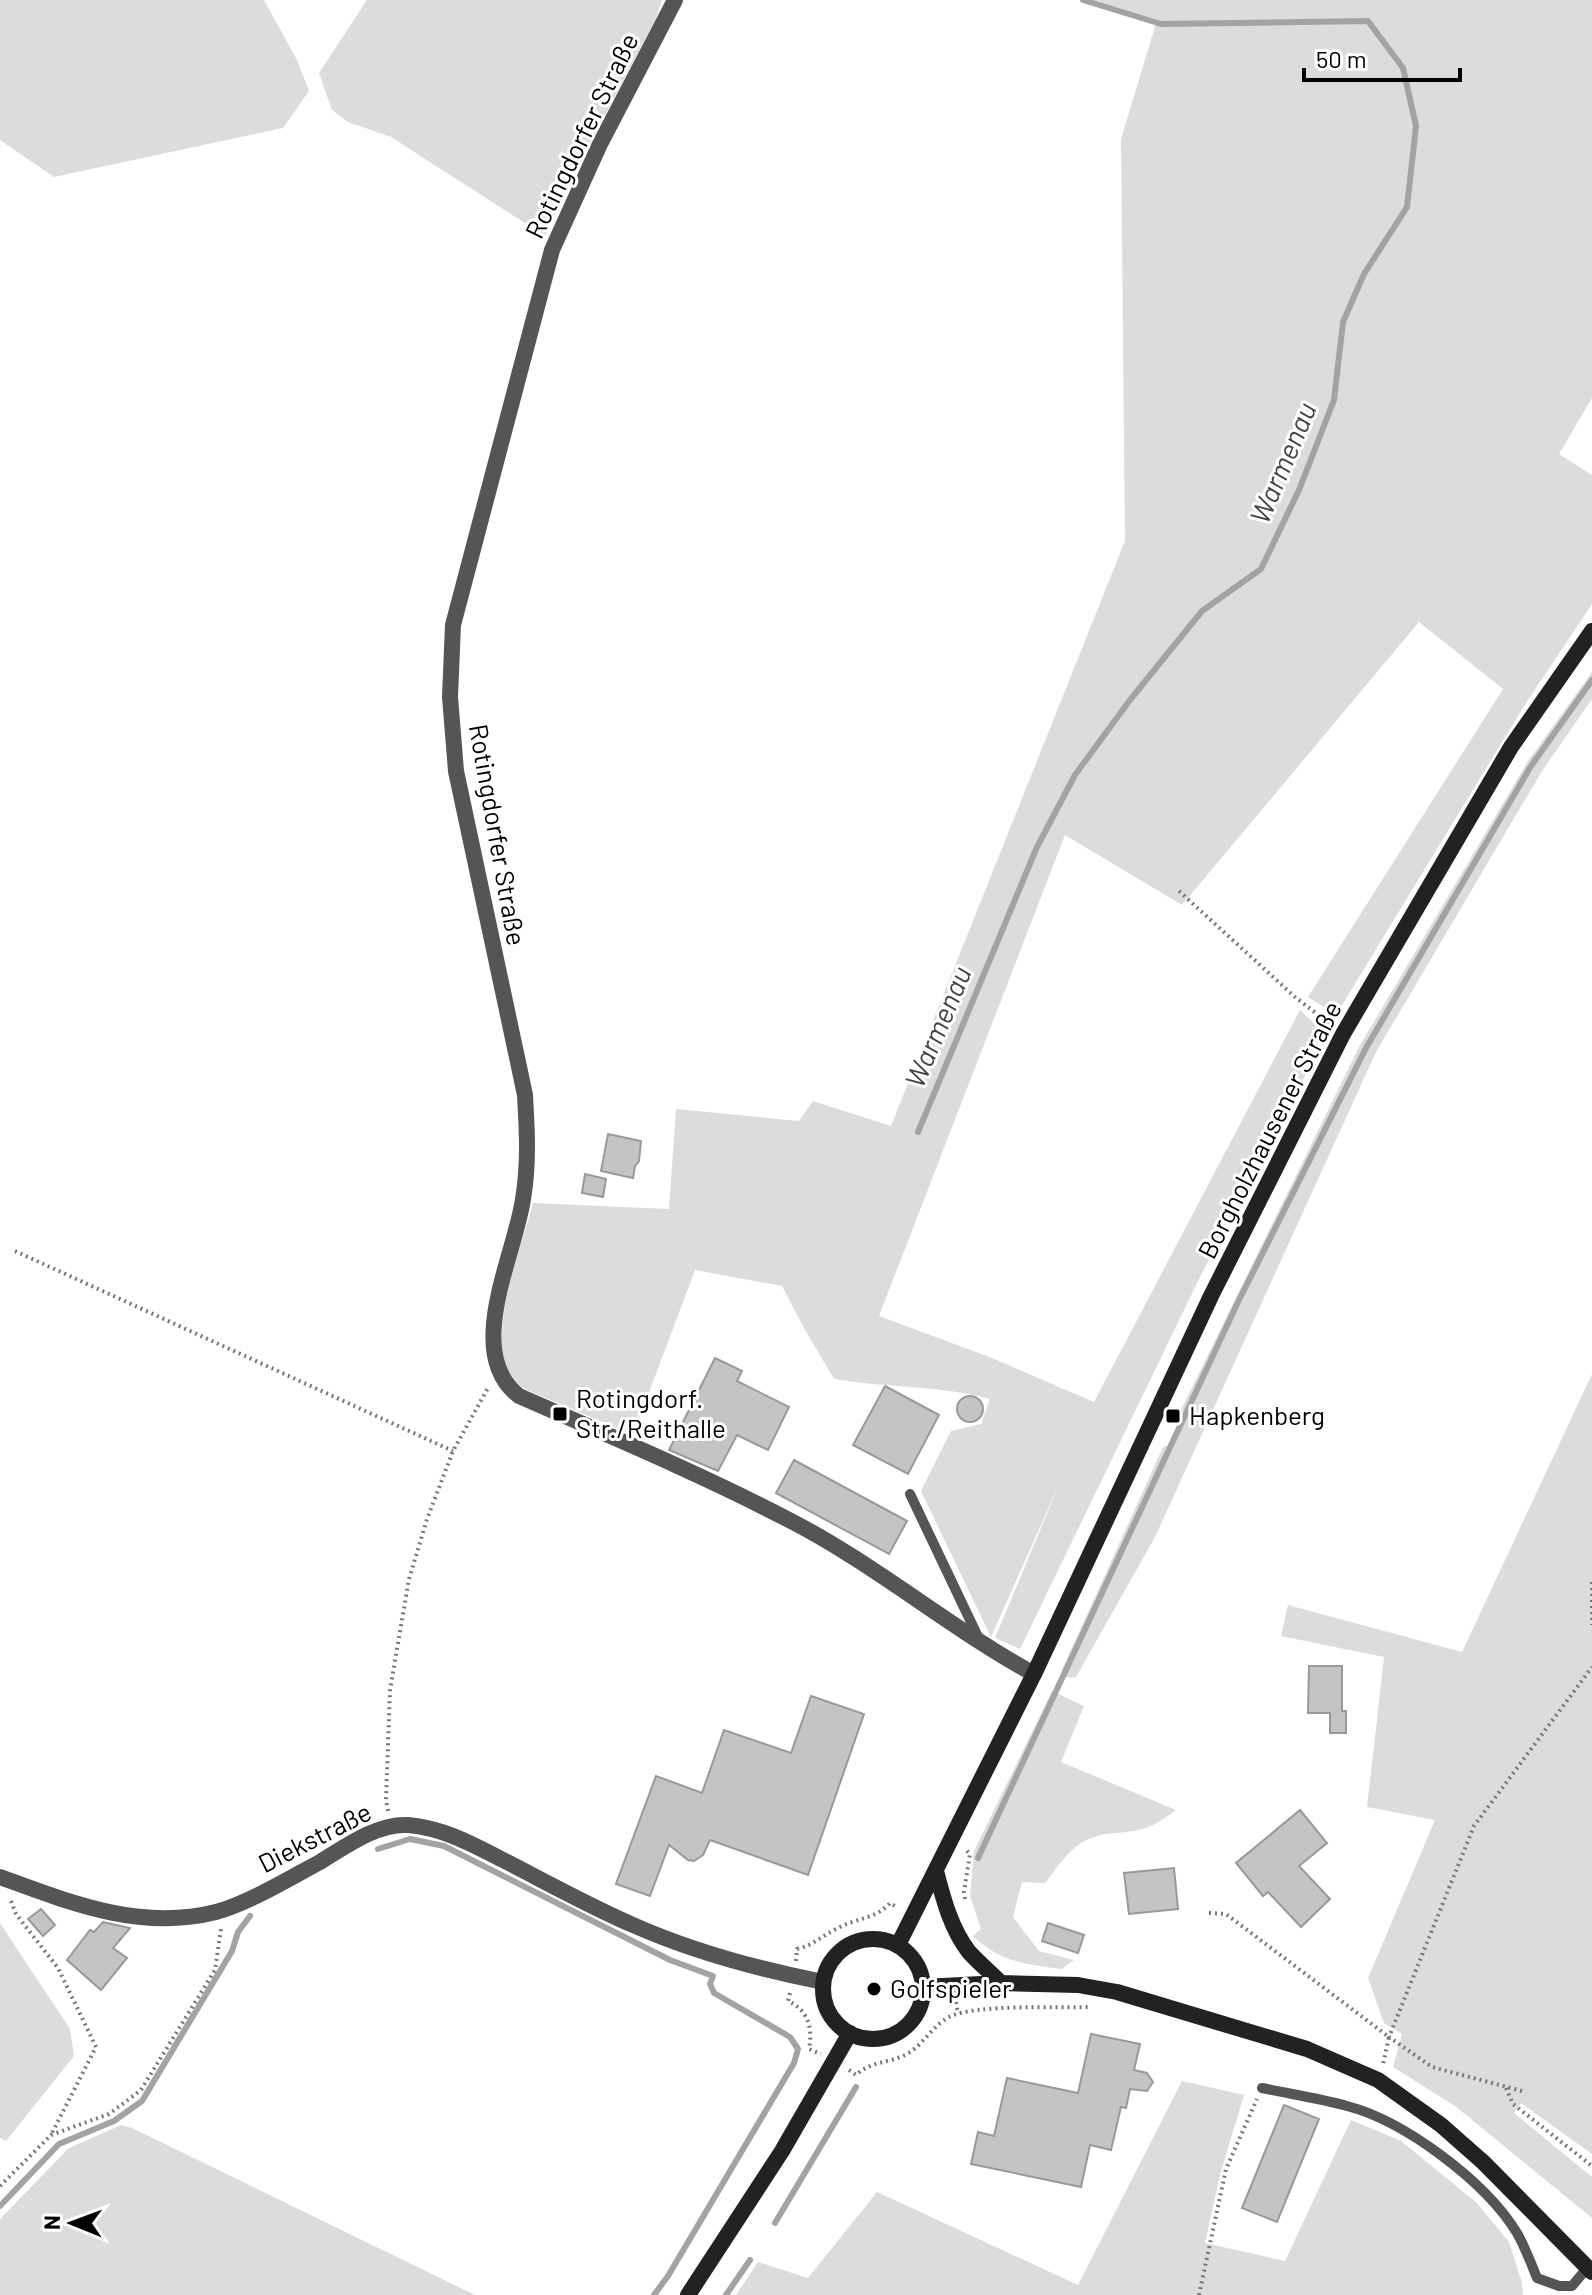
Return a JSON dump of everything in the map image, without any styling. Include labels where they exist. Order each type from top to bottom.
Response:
[{"type":"main road","name":"Borgholzhausener Straße","points":[[898,1945],[1034,1674],[1211,1296],[1343,1034],[1511,747],[1592,631]]},
{"type":"main road","points":[[936,1871],[946,1906],[959,1935],[969,1951],[1001,1983]]},
{"type":"main road","points":[[866,1939],[882,1939],[898,1945],[911,1956],[919,1970],[923,1987],[917,2012],[900,2031],[875,2039],[850,2033],[837,2024],[828,2012],[823,1982],[828,1966],[838,1953],[866,1939]]},
{"type":"main road","points":[[923,1987],[1001,1983],[1078,1985],[1117,1992],[1307,2049],[1378,2080],[1441,2125],[1483,2162],[1590,2270]]},
{"type":"main road","points":[[688,2295],[744,2212],[850,2033]]},
{"type":"street","name":"Rotingdorfer Straße","points":[[500,1377],[494,1359],[493,1339],[498,1300],[523,1201],[528,1148],[525,1095],[456,771],[450,697],[453,625],[552,250],[600,144],[675,0]]},
{"type":"street","points":[[500,1377],[519,1396],[630,1443],[792,1521],[883,1574],[983,1646],[1034,1674]]},
{"type":"street","name":"Diekstraße","points":[[0,1877],[110,1913],[157,1920],[219,1911],[282,1883],[364,1837],[392,1825],[409,1825],[451,1834],[631,1925],[697,1951],[739,1964],[823,1982]]},
{"type":"lane","points":[[910,1494],[983,1646]]},
{"type":"lane","points":[[1262,2088],[1349,2106],[1405,2130],[1438,2154],[1499,2209],[1517,2233],[1537,2278],[1559,2286],[1572,2286],[1590,2270]]},
{"type":"path","points":[[1179,891],[1295,997],[1343,1034]]},
{"type":"path","points":[[15,1251],[453,1451]]},
{"type":"path","points":[[392,1825],[386,1800],[390,1690],[409,1579],[427,1519],[453,1451],[486,1389],[500,1377]]},
{"type":"path","points":[[1592,1582],[1592,1625]]},
{"type":"path","points":[[1378,2080],[1389,2037],[1474,1826],[1592,1667]]},
{"type":"path","points":[[953,1837],[970,1854],[964,1892],[967,1911]]},
{"type":"path","points":[[0,1877],[16,1914],[58,1968],[96,2047],[51,2135],[0,2186]]},
{"type":"path","points":[[51,2135],[109,2114],[141,2090],[215,1970],[221,1927],[219,1911]]},
{"type":"path","points":[[1209,1913],[1226,1914],[1432,2067],[1522,2091]]},
{"type":"path","points":[[834,2062],[856,2075],[873,2065],[911,2052],[940,2023],[958,2014],[1018,2008],[1104,2009]]},
{"type":"path","points":[[1199,2295],[1226,2169],[1262,2088]]},
{"type":"path","points":[[1506,2088],[1513,2104],[1592,2166]]},
{"type":"shaded area","points":[[0,0],[264,0],[297,60],[309,91],[283,128],[54,177],[0,140]]},
{"type":"shaded area","points":[[367,0],[662,0],[656,18],[545,236],[391,137],[348,122],[332,110],[319,73]]},
{"type":"shaded area","points":[[1094,0],[1592,0],[1592,398],[1559,454],[1592,475],[1592,604],[1524,706],[1336,1015],[1308,997],[1503,689],[1419,622],[1182,905],[1065,835],[879,1316],[987,1356],[1094,1402],[1300,1010],[1326,1035],[1200,1277],[1020,1649],[995,1638],[1061,1480],[991,1637],[921,1491],[951,1431],[981,1424],[990,1399],[951,1391],[834,1379],[782,1286],[695,1270],[633,1435],[519,1385],[509,1373],[503,1356],[502,1335],[509,1289],[533,1203],[669,1209],[676,1109],[799,1121],[813,1101],[891,1126],[1125,541],[1121,139],[1157,20]]},
{"type":"shaded area","points":[[1592,672],[1592,699],[1542,771],[1376,1052],[1155,1537],[1076,1677],[1060,1674],[1163,1447],[1171,1445],[1179,1427],[1177,1418],[1359,1047],[1528,761]]},
{"type":"shaded area","points":[[1592,1374],[1592,2154],[1521,2103],[1514,2113],[1592,2177],[1592,2218],[1455,2106],[1393,2067],[1402,2034],[1384,2023],[1368,1978],[1435,1820],[1367,1807],[1384,1657],[1281,1636],[1288,1605],[1462,1652]]},
{"type":"shaded area","points":[[1052,1691],[1084,1706],[1061,1762],[1176,1810],[1143,1829],[1089,1839],[1067,1855],[1045,1883],[1022,1882],[1013,1917],[1039,1951],[1074,1960],[1062,1969],[1014,1961],[983,1945],[973,1936],[981,1929],[970,1896],[974,1851]]},
{"type":"shaded area","points":[[0,1923],[70,2029],[74,2056],[6,2141],[0,2138]]},
{"type":"shaded area","points":[[1182,2081],[1244,2095],[1220,2175],[1205,2243],[1285,2261],[1351,2120],[1401,2141],[1477,2203],[1509,2242],[1523,2295],[736,2295],[758,2262],[808,2278],[877,2192],[1078,2285]]},
{"type":"shaded area","points":[[121,2125],[475,2295],[0,2295],[0,2219],[69,2148]]},
{"type":"building","points":[[608,1134],[641,1141],[633,1178],[601,1171]]},
{"type":"building","points":[[585,1174],[606,1179],[603,1197],[582,1193]]},
{"type":"building","points":[[715,1358],[742,1371],[737,1381],[789,1407],[768,1450],[737,1435],[718,1471],[669,1450]]},
{"type":"building","points":[[885,1386],[939,1415],[908,1474],[853,1445]]},
{"type":"building","points":[[970,1396],[979,1400],[983,1409],[979,1418],[970,1422],[961,1418],[957,1409],[961,1400]]},
{"type":"building","points":[[794,1460],[907,1521],[889,1554],[776,1493]]},
{"type":"building","points":[[1309,1666],[1342,1666],[1342,1711],[1346,1711],[1346,1733],[1330,1733],[1330,1713],[1308,1713]]},
{"type":"building","points":[[811,1696],[864,1714],[808,1875],[710,1840],[703,1855],[694,1861],[669,1845],[650,1896],[616,1884],[656,1776],[702,1793],[724,1730],[791,1753]]},
{"type":"building","points":[[1300,1810],[1327,1843],[1299,1866],[1330,1899],[1301,1927],[1268,1892],[1263,1896],[1236,1863]]},
{"type":"building","points":[[1174,1868],[1178,1909],[1129,1914],[1124,1873]]},
{"type":"building","points":[[41,1909],[55,1925],[43,1936],[28,1919]]},
{"type":"building","points":[[103,1922],[130,1928],[113,1948],[127,1958],[101,1990],[67,1960],[90,1930],[94,1932]]},
{"type":"building","points":[[1048,1923],[1084,1935],[1078,1953],[1042,1941]]},
{"type":"building","points":[[1091,2034],[1140,2044],[1134,2070],[1147,2073],[1153,2082],[1147,2091],[1130,2089],[1126,2108],[1121,2107],[1111,2150],[1090,2145],[1081,2187],[971,2164],[978,2132],[994,2136],[1007,2078],[1078,2093]]},
{"type":"building","points":[[1284,2105],[1319,2119],[1277,2222],[1242,2208]]},
{"type":"waterway","name":"Warmenau","points":[[918,1132],[1037,847],[1075,775],[1130,700],[1202,611],[1261,569],[1299,490],[1334,400],[1343,322],[1364,274],[1407,207],[1416,126],[1403,68],[1368,21],[1161,24],[1083,0]]},
{"type":"waterway","points":[[978,1858],[1238,1302],[1366,1048],[1531,766],[1592,680]]},
{"type":"waterway","points":[[378,1849],[410,1839],[444,1846],[670,1960],[713,1976],[710,1984],[714,1993],[790,2037],[798,2049],[794,2063],[654,2295]]},
{"type":"waterway","points":[[0,2206],[59,2144],[114,2121],[142,2101],[250,1916]]},
{"type":"waterway","points":[[775,2223],[856,2087]]},
{"type":"waterway","points":[[726,2295],[750,2260]]},
{"type":"place","name":"Rotingdorf. Str./Reithalle","points":[[560,1414]]},
{"type":"place","name":"Hapkenberg","points":[[1173,1416]]},
{"type":"place","name":"Golfspieler","points":[[874,1989]]}]
